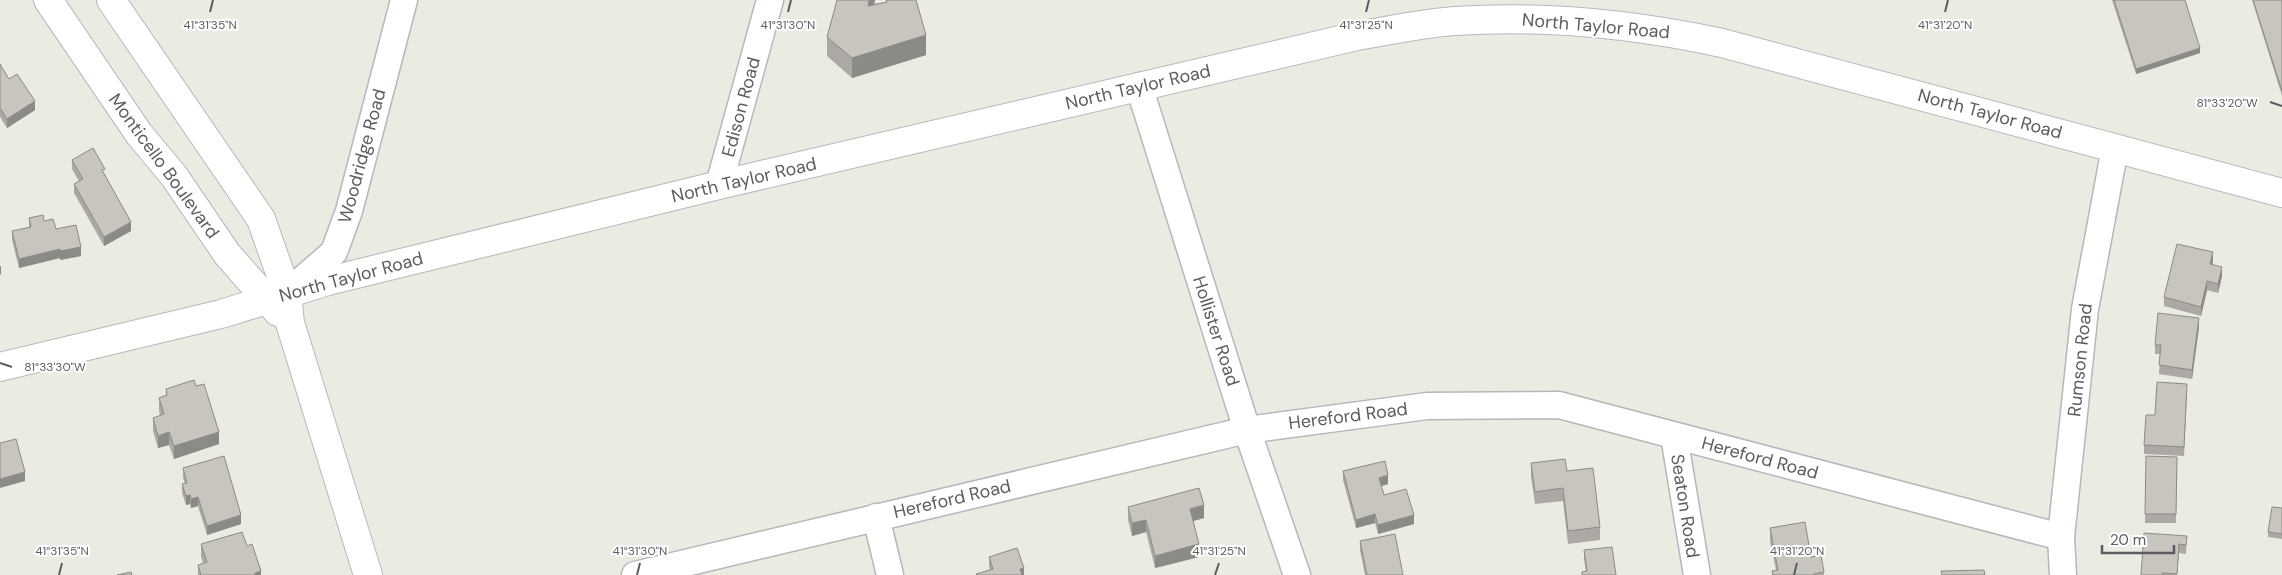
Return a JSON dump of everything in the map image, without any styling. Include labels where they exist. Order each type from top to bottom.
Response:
[{"type":"street","name":"Monticello Boulevard","points":[[48,0],[139,134],[174,176],[233,261],[277,297]]},
{"type":"street","points":[[111,0],[261,219],[277,297],[290,323],[368,575]]},
{"type":"street","name":"Woodridge Road","points":[[277,297],[334,252],[349,211],[404,0]]},
{"type":"street","name":"Edison Road","points":[[719,185],[770,0]]},
{"type":"street","name":"North Taylor Road","points":[[0,367],[221,314],[328,281],[719,185],[1357,36],[1452,21],[1518,18],[1556,19],[1642,28],[1722,43],[2282,193]]},
{"type":"street","name":"Hollister Road","points":[[1139,86],[1247,430],[1296,575]]},
{"type":"street","name":"Rumson Road","points":[[2063,575],[2061,537],[2084,309],[2115,148]]},
{"type":"street","name":"Hereford Road","points":[[634,575],[1247,430],[1427,406],[1560,405],[2061,537]]},
{"type":"street","name":"Seaton Road","points":[[1674,436],[1697,575]]},
{"type":"street","points":[[876,517],[890,575]]},
{"type":"building","points":[[837,0],[869,0],[868,6],[887,2],[886,0],[916,0],[926,35],[852,58],[827,37]]},
{"type":"building","points":[[2114,0],[2185,0],[2200,48],[2136,69]]},
{"type":"building","points":[[2253,0],[2282,0],[2282,91]]},
{"type":"building","points":[[0,64],[9,79],[17,74],[35,101],[7,119],[0,108]]},
{"type":"building","points":[[93,148],[105,169],[102,170],[131,222],[104,237],[74,184],[83,179],[72,160]]},
{"type":"building","points":[[43,215],[44,221],[53,219],[56,229],[76,225],[81,247],[60,251],[60,249],[19,259],[12,231],[31,227],[29,218]]},
{"type":"building","points":[[2177,244],[2213,252],[2210,264],[2222,267],[2218,284],[2207,281],[2201,307],[2164,297]]},
{"type":"building","points":[[2158,313],[2199,318],[2192,370],[2159,365],[2161,345],[2155,345]]},
{"type":"building","points":[[194,380],[196,386],[204,384],[219,432],[174,446],[169,432],[158,436],[153,418],[164,414],[159,398],[167,395],[166,389]]},
{"type":"building","points":[[2157,382],[2187,384],[2184,447],[2144,445],[2146,415],[2155,415]]},
{"type":"building","points":[[16,439],[25,472],[0,479],[0,443]]},
{"type":"building","points":[[224,456],[241,515],[207,526],[198,497],[191,499],[190,495],[186,496],[182,484],[187,483],[183,468]]},
{"type":"building","points":[[2146,456],[2177,457],[2176,514],[2145,514]]},
{"type":"building","points":[[1565,459],[1567,471],[1593,468],[1600,527],[1568,531],[1563,488],[1535,492],[1531,463]]},
{"type":"building","points":[[1385,461],[1388,475],[1379,478],[1384,495],[1406,489],[1414,515],[1378,525],[1375,514],[1356,520],[1343,471]]},
{"type":"building","points":[[1199,488],[1204,505],[1190,509],[1199,544],[1155,556],[1146,520],[1132,523],[1128,507]]},
{"type":"building","points":[[2272,507],[2282,508],[2282,534],[2268,532]]},
{"type":"building","points":[[1805,522],[1811,557],[1821,555],[1824,572],[1814,575],[1773,575],[1772,571],[1778,570],[1770,528]]},
{"type":"building","points":[[242,532],[247,546],[252,544],[261,571],[255,573],[255,575],[201,575],[198,565],[207,562],[201,544]]},
{"type":"building","points":[[2144,533],[2187,536],[2186,545],[2179,544],[2177,574],[2141,575]]},
{"type":"building","points":[[1395,534],[1403,575],[1367,575],[1360,541]]},
{"type":"building","points":[[1612,547],[1616,575],[1582,575],[1582,572],[1587,571],[1584,550]]},
{"type":"building","points":[[1017,548],[1024,568],[1020,569],[1022,575],[976,574],[993,569],[989,557]]},
{"type":"building","points":[[1984,570],[1985,575],[1942,575],[1941,571]]},
{"type":"building","points":[[131,572],[132,575],[117,575]]}]
